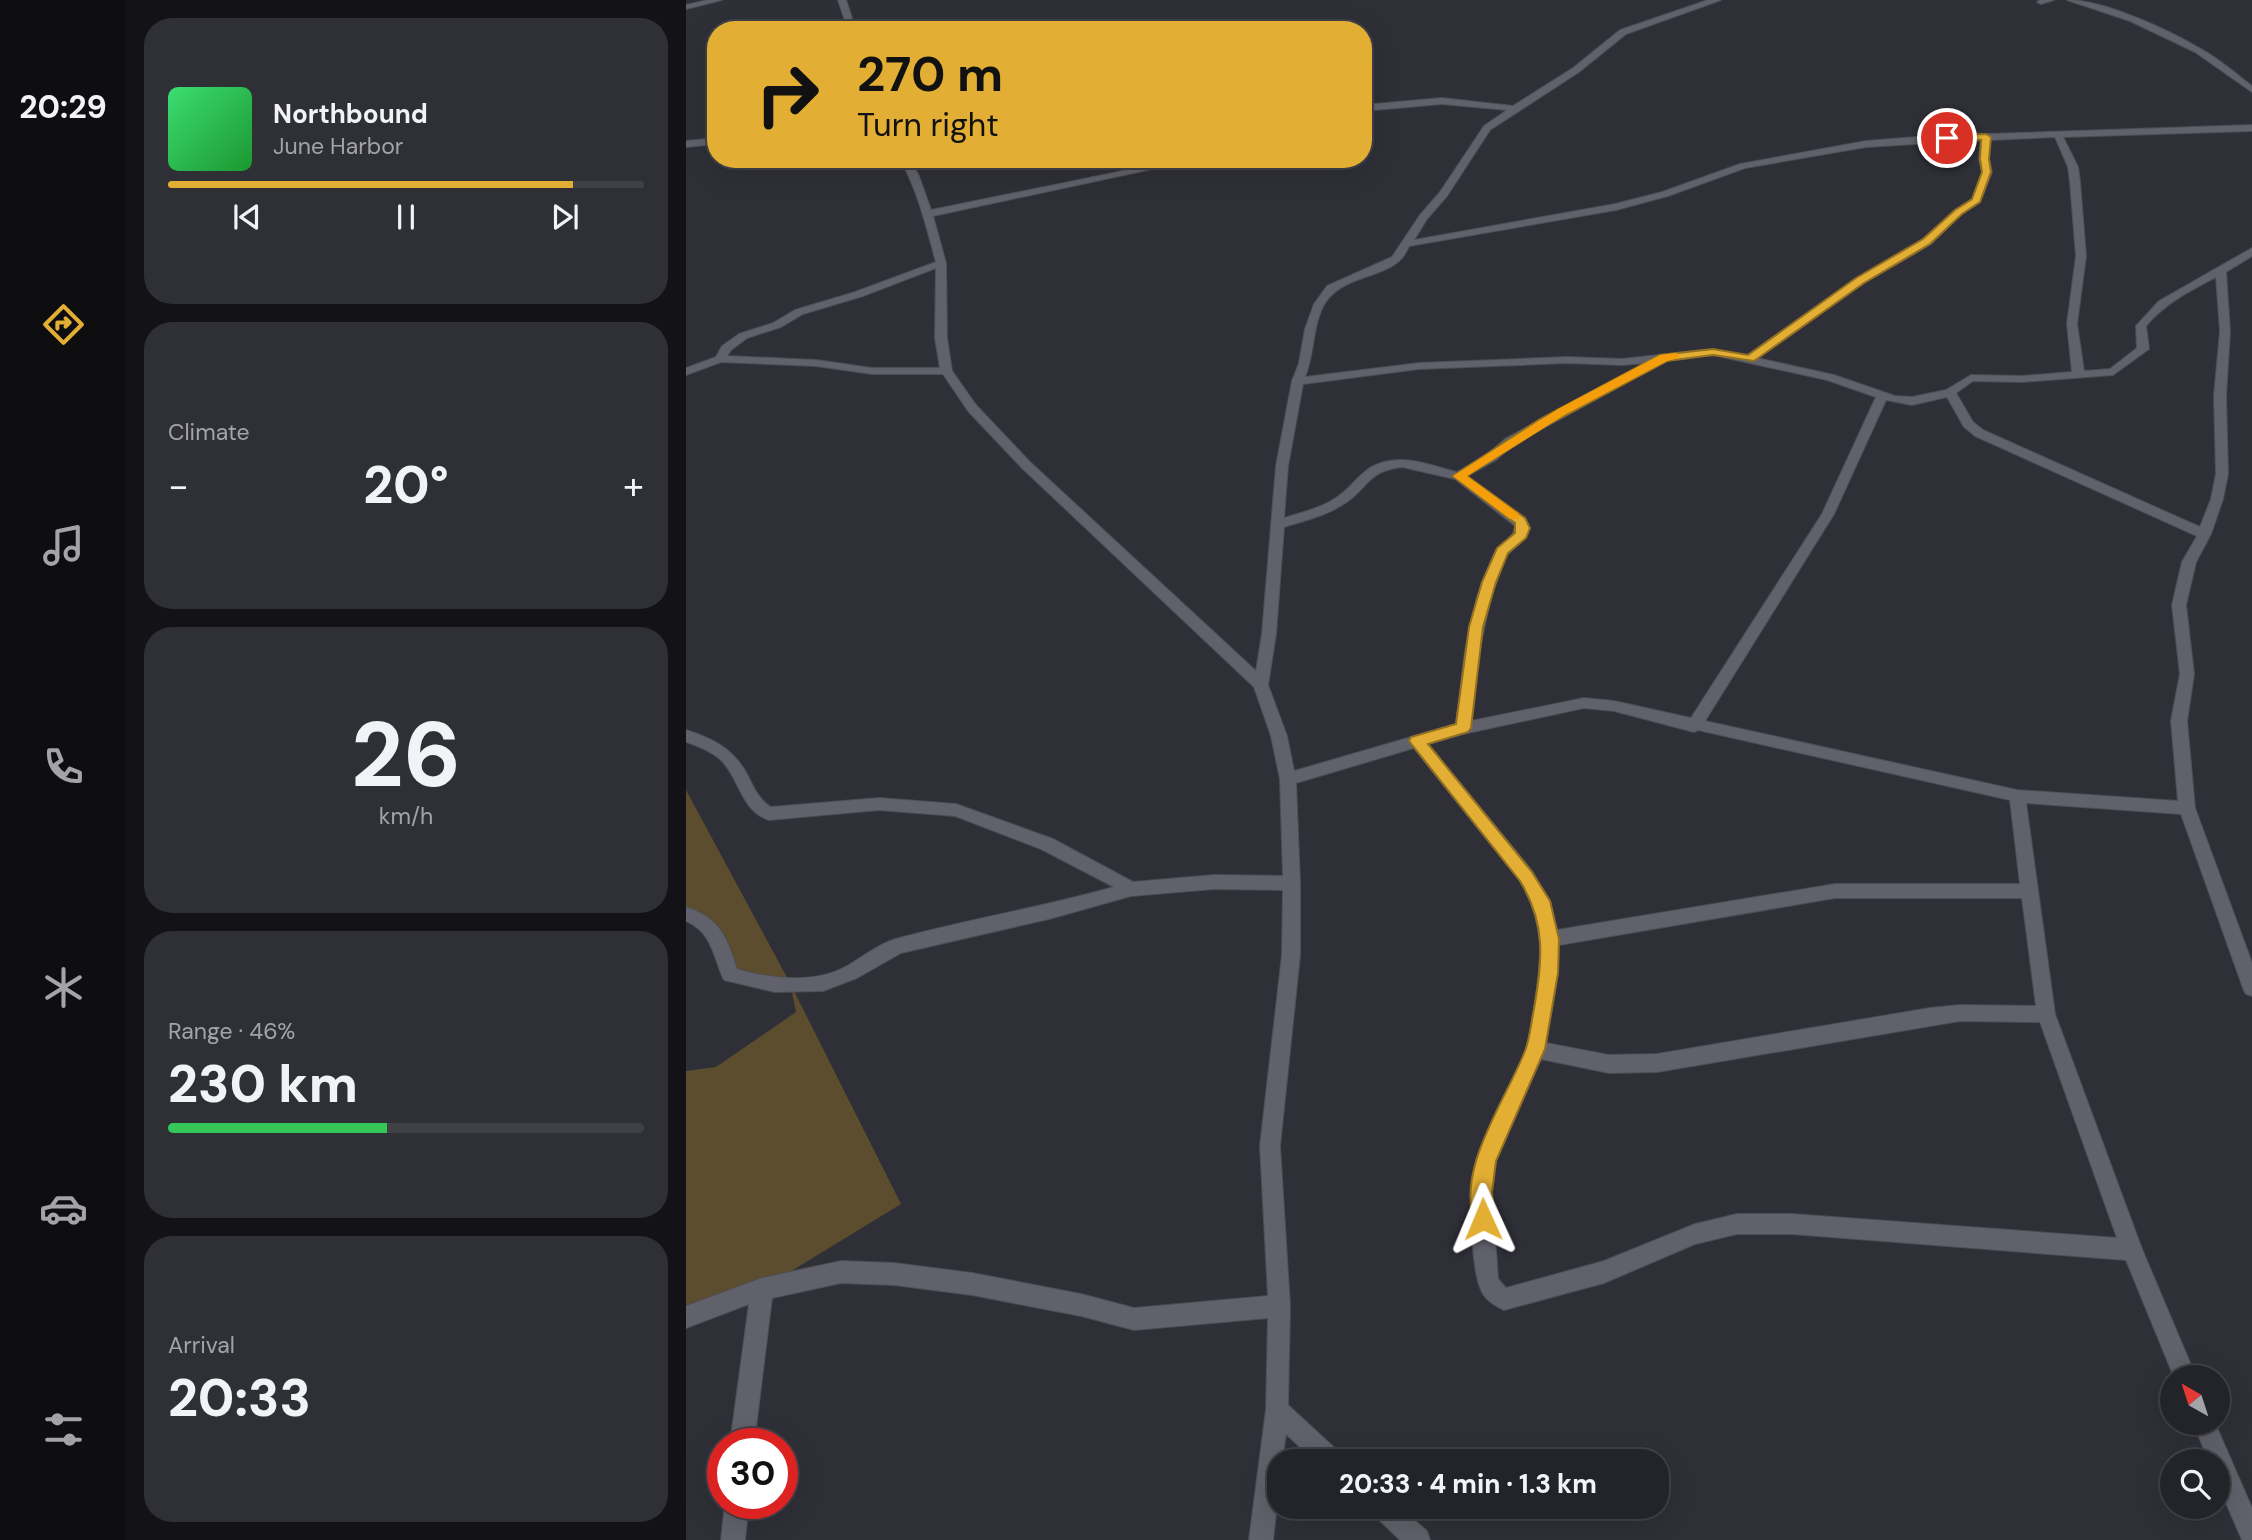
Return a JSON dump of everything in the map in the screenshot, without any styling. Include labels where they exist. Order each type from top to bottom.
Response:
[{"type":"street","points":[[686,7],[718,0]]},
{"type":"street","points":[[842,0],[849,21]]},
{"type":"street","points":[[1681,0],[1696,5]]},
{"type":"street","points":[[1261,685],[1269,634],[1282,466],[1298,380],[1305,363],[1310,329],[1320,304],[1331,288],[1396,259],[1423,217],[1444,194],[1487,128],[1576,70],[1623,32],[1717,0]]},
{"type":"street","points":[[2071,0],[2133,19],[2197,50],[2252,90]]},
{"type":"street","points":[[1372,107],[1442,102],[1517,109]]},
{"type":"street","points":[[1405,244],[1616,207],[1757,163],[1892,141],[2252,128]]},
{"type":"street","points":[[2058,135],[2073,167],[2075,183],[2081,256],[2072,324],[2079,376]]},
{"type":"street","points":[[1750,359],[1860,281],[1927,242],[1958,212],[1977,200],[1987,172],[1984,159],[1986,137]]},
{"type":"street","points":[[686,144],[707,142]]},
{"type":"street","points":[[909,168],[929,214],[941,263],[941,338],[946,371],[972,408],[1026,465],[1261,685],[1279,736],[1288,779],[1292,883],[1291,955],[1270,1146],[1279,1306],[1277,1410],[1261,1540]]},
{"type":"street","points":[[929,214],[1151,168]]},
{"type":"street","points":[[1298,380],[1419,366],[1567,360],[1622,362],[1713,352],[1830,377],[1893,399],[1924,400],[1950,392],[1971,378],[2079,376],[2113,372],[2143,349],[2141,326],[2165,302],[2221,272],[2252,251]]},
{"type":"street","points":[[720,359],[726,348],[743,336],[777,325],[799,313],[941,263]]},
{"type":"street","points":[[2221,272],[2225,331],[2220,396],[2222,474],[2217,499],[2204,534],[2189,562],[2179,605],[2187,659],[2179,721],[2187,808],[2252,988]]},
{"type":"street","points":[[1459,476],[1492,457],[1520,436],[1664,358]]},
{"type":"street","points":[[686,372],[720,359],[816,363],[872,371],[946,371]]},
{"type":"street","points":[[1950,392],[1968,424],[1979,433],[2204,534]]},
{"type":"street","points":[[1694,726],[1828,514],[1882,396]]},
{"type":"street","points":[[1278,525],[1334,505],[1345,498],[1371,471],[1386,465],[1413,464],[1459,476],[1520,521],[1523,528],[1521,535],[1502,551],[1489,582],[1476,627],[1463,728]]},
{"type":"street","points":[[1288,779],[1463,728],[1584,703],[1614,706],[2017,796],[2187,808]]},
{"type":"street","points":[[686,736],[719,749],[729,758],[760,810],[769,814],[878,804],[956,810],[1047,844],[1100,870],[1131,890]]},
{"type":"street","points":[[1417,741],[1526,876],[1541,901],[1550,939],[1549,973],[1536,1049],[1486,1160],[1482,1192],[1486,1274],[1488,1287],[1504,1299],[1604,1272],[1695,1234],[1737,1224],[1792,1224],[2132,1250]]},
{"type":"street","points":[[2017,796],[2046,1014],[2132,1250],[2180,1365]]},
{"type":"street","points":[[686,914],[712,928],[730,975],[749,981],[821,985],[850,974],[878,954],[898,946],[1049,912],[1131,890],[1214,881],[1292,883]]},
{"type":"street","points":[[1550,939],[1835,891],[2030,891]]},
{"type":"street","points":[[1536,1049],[1609,1064],[1657,1063],[1930,1016],[1960,1013],[2046,1014]]},
{"type":"street","points":[[686,1317],[762,1289],[841,1272],[894,1274],[972,1284],[1134,1319],[1279,1306]]},
{"type":"street","points":[[744,1428],[762,1289]]},
{"type":"street","points":[[1277,1410],[1319,1449]]},
{"type":"street","points":[[2209,1435],[2252,1536]]},
{"type":"street","points":[[733,1540],[735,1519]]},
{"type":"street","points":[[1395,1519],[1418,1540]]},
{"type":"shaded area","points":[[686,790],[790,983],[730,975],[721,945],[686,914]]},
{"type":"shaded area","points":[[790,983],[901,1204],[762,1289],[686,1317],[686,1071],[716,1067],[796,1012]]},
{"type":"slow traffic","points":[[1515,517],[1459,476],[1492,457],[1509,442],[1562,412],[1664,358],[1675,356]]},
{"type":"route","points":[[1483,1219],[1482,1192],[1486,1160],[1536,1049],[1549,973],[1550,939],[1541,901],[1526,876],[1417,741],[1463,728],[1476,627],[1489,582],[1502,551],[1521,535],[1523,528],[1520,521],[1459,476],[1492,457],[1509,442],[1664,358],[1713,352],[1750,359],[1860,281],[1927,242],[1958,212],[1977,200],[1987,172],[1984,159],[1986,137],[1947,138]]}]
